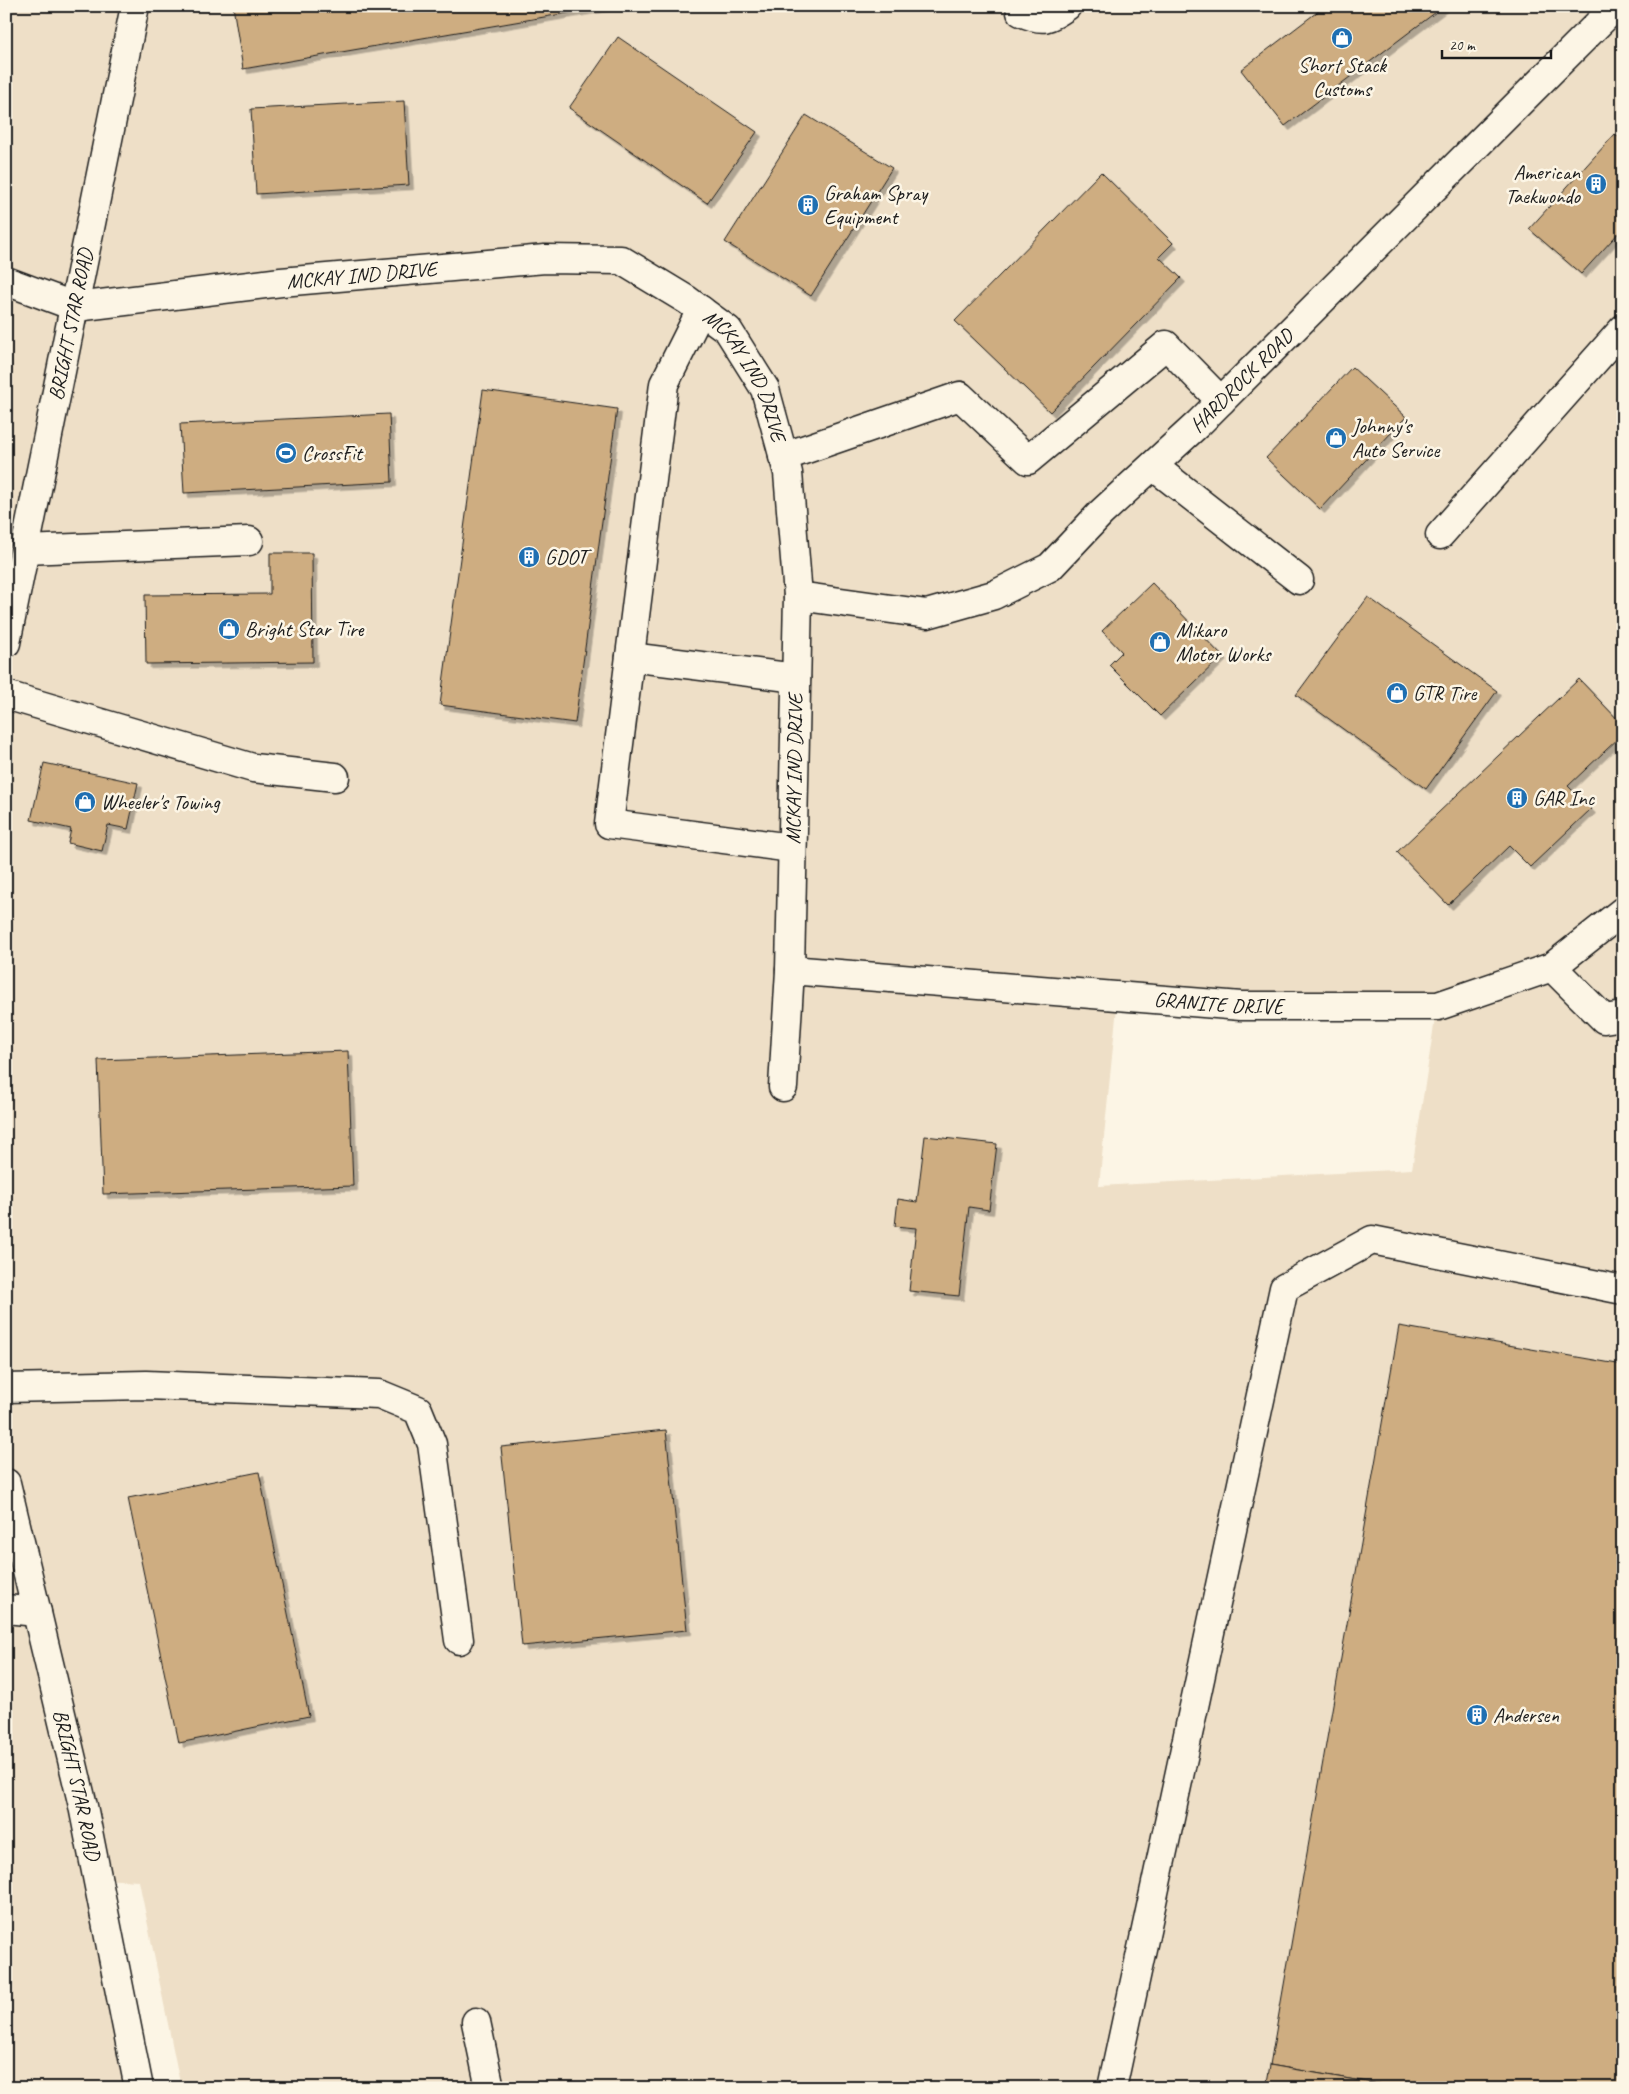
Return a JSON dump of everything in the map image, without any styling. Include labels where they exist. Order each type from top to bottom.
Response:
[{"type":"street","name":"BRIGHT STAR ROAD","points":[[6,643],[76,307],[135,6]]},
{"type":"street","points":[[1020,6],[1021,12],[1036,19],[1050,18],[1067,6]]},
{"type":"street","name":"HARDROCK ROAD","points":[[798,596],[927,614],[994,595],[1050,567],[1101,513],[1222,401],[1616,6]]},
{"type":"street","name":"MCKAY IND DRIVE","points":[[76,307],[281,282],[546,259],[621,260],[701,310],[728,330],[765,389],[788,473],[798,596],[790,970],[783,1087]]},
{"type":"street","points":[[6,281],[76,307]]},
{"type":"street","points":[[701,310],[664,384],[609,824],[792,848]]},
{"type":"street","points":[[1440,535],[1623,329]]},
{"type":"street","points":[[783,456],[960,396],[1028,460],[1166,345],[1222,401]]},
{"type":"street","points":[[1153,466],[1299,580]]},
{"type":"street","points":[[25,550],[250,541]]},
{"type":"street","points":[[630,657],[796,678]]},
{"type":"street","points":[[6,695],[253,768],[335,777]]},
{"type":"street","name":"GRANITE DRIVE","points":[[790,970],[1241,1006],[1438,1006],[1552,967],[1623,911]]},
{"type":"street","points":[[1552,967],[1604,1019],[1623,1016]]},
{"type":"street","points":[[1112,2088],[1284,1288],[1372,1240],[1623,1290]]},
{"type":"street","points":[[6,1388],[146,1385],[379,1394],[418,1410],[432,1444],[458,1640]]},
{"type":"street","name":"BRIGHT STAR ROAD","points":[[6,1482],[99,1879],[139,2088]]},
{"type":"street","points":[[6,1609],[37,1612]]},
{"type":"street","points":[[476,2022],[490,2088]]},
{"type":"shaded area","points":[[6,6],[1623,6],[1623,2088],[181,2088],[139,1881],[99,1879],[139,2088],[6,2088]],"holes":[[[1118,997],[1437,1006],[1412,1169],[1099,1186]]]},
{"type":"building","points":[[233,6],[608,6],[243,69]]},
{"type":"building","name":"Short Stack Customs","points":[[1325,6],[1444,6],[1285,126],[1241,70]]},
{"type":"building","points":[[618,37],[757,132],[707,203],[569,108]]},
{"type":"building","points":[[404,101],[409,185],[256,194],[251,109]]},
{"type":"building","name":"Graham Spray Equipment","points":[[806,115],[892,168],[811,296],[725,242]]},
{"type":"building","name":"American Taekwondo","points":[[1615,134],[1623,140],[1623,228],[1581,274],[1529,229]]},
{"type":"building","points":[[1101,172],[1173,243],[1159,257],[1181,278],[1050,412],[955,321]]},
{"type":"building","name":"Johnny's Auto Service","points":[[1352,367],[1406,417],[1320,509],[1266,458]]},
{"type":"building","name":"GDOT","points":[[483,390],[617,409],[575,723],[440,705]]},
{"type":"building","name":"CrossFit","points":[[389,414],[392,482],[184,493],[180,424]]},
{"type":"building","name":"Bright Star Tire","points":[[270,553],[312,553],[313,662],[146,664],[145,595],[270,594]]},
{"type":"building","name":"Mikaro Motor Works","points":[[1152,583],[1222,656],[1160,716],[1109,665],[1122,652],[1102,631]]},
{"type":"building","name":"GTR Tire","points":[[1368,597],[1497,691],[1426,789],[1296,695]]},
{"type":"building","name":"GAR Inc","points":[[1579,679],[1623,725],[1623,734],[1568,786],[1591,809],[1530,867],[1509,846],[1448,905],[1397,852]]},
{"type":"building","name":"Wheeler's Towing","points":[[44,763],[138,783],[128,829],[108,825],[102,851],[68,843],[71,829],[31,820]]},
{"type":"building","points":[[348,1051],[353,1186],[103,1194],[98,1060]]},
{"type":"building","points":[[925,1136],[997,1144],[989,1210],[969,1207],[959,1296],[909,1291],[916,1228],[895,1226],[898,1199],[917,1202]]},
{"type":"building","name":"Andersen","points":[[1399,1326],[1623,1365],[1623,2088],[1401,2088],[1270,2065]]},
{"type":"building","points":[[666,1430],[687,1630],[522,1646],[501,1447]]},
{"type":"building","points":[[259,1472],[309,1716],[179,1743],[128,1498]]},
{"type":"building","points":[[1270,2065],[1401,2088],[1266,2088]]},
{"type":"place","name":"Short Stack Customs","points":[[1342,38]]},
{"type":"place","name":"American Taekwondo","points":[[1596,184]]},
{"type":"place","name":"Graham Spray Equipment","points":[[808,205]]},
{"type":"place","name":"Johnny's Auto Service","points":[[1336,438]]},
{"type":"place","name":"CrossFit","points":[[286,453]]},
{"type":"place","name":"GDOT","points":[[529,557]]},
{"type":"place","name":"Bright Star Tire","points":[[229,629]]},
{"type":"place","name":"Mikaro Motor Works","points":[[1160,642]]},
{"type":"place","name":"GTR Tire","points":[[1397,693]]},
{"type":"place","name":"GAR Inc","points":[[1517,798]]},
{"type":"place","name":"Wheeler's Towing","points":[[85,802]]},
{"type":"place","name":"Andersen","points":[[1477,1715]]}]
